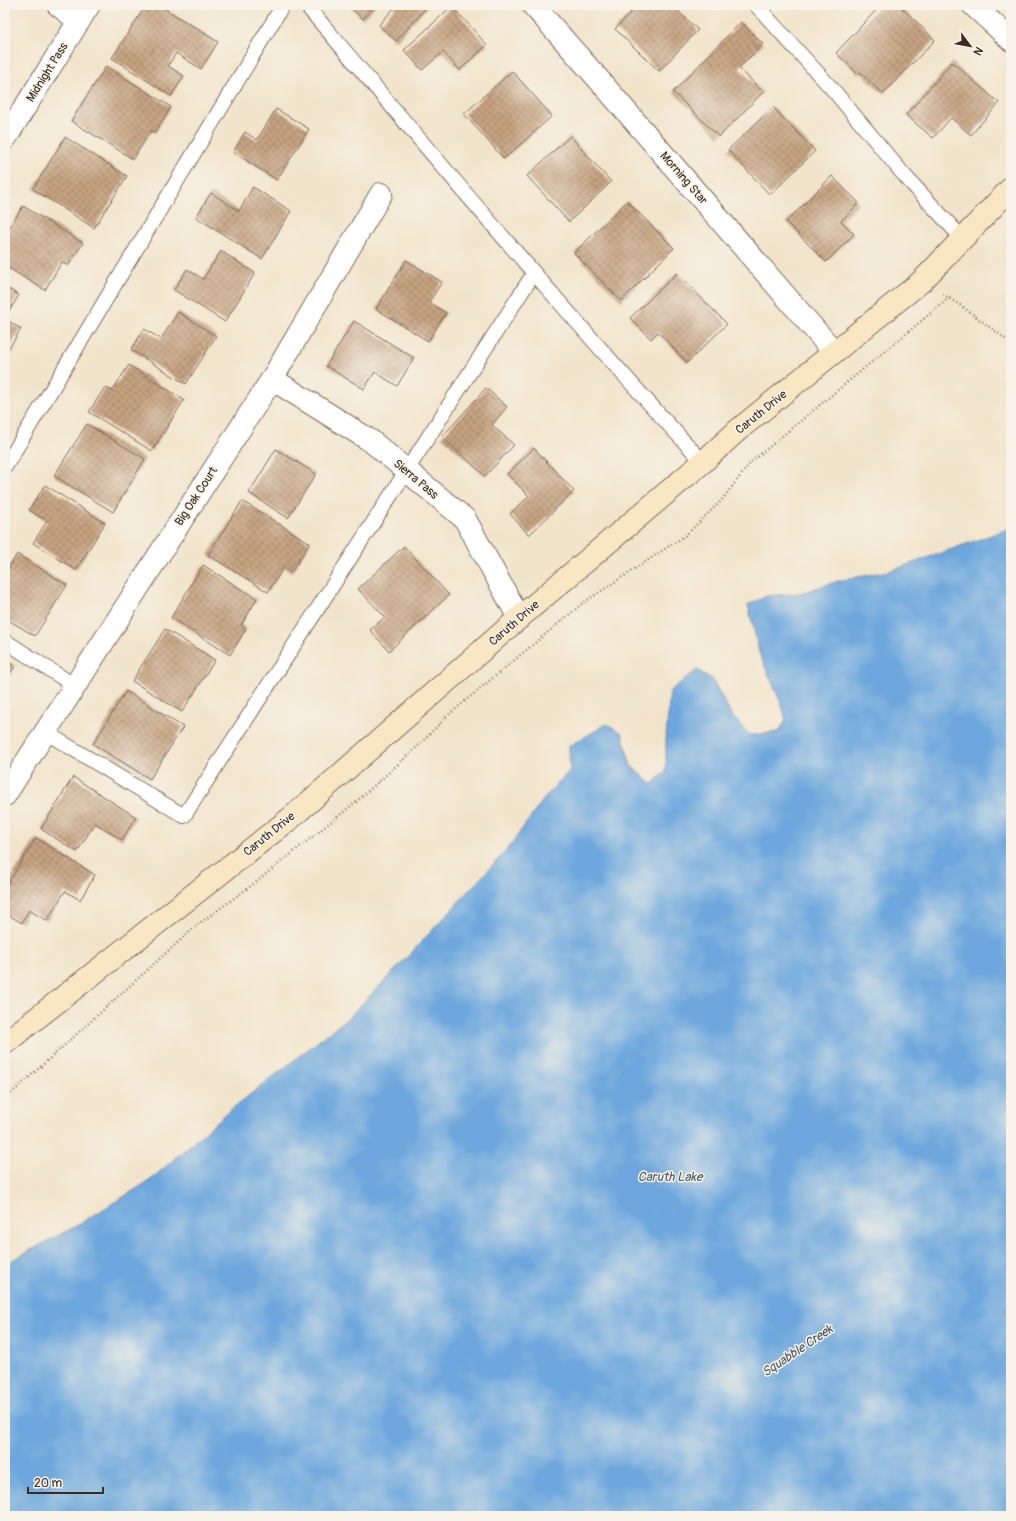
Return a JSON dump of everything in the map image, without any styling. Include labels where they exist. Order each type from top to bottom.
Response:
[{"type":"street","points":[[58,5],[84,13]]},
{"type":"street","name":"Morning Star","points":[[533,5],[834,352]]},
{"type":"street","points":[[973,5],[1011,40]]},
{"type":"street","name":"Midnight Pass","points":[[5,139],[84,13]]},
{"type":"street","name":"Caruth Drive","points":[[5,1043],[292,817],[519,618],[703,462],[738,430],[922,281],[1011,188]]},
{"type":"street","name":"Big Oak Court","points":[[5,795],[272,379],[381,194]]},
{"type":"street","name":"Sierra Pass","points":[[272,379],[371,441],[465,519],[519,618]]},
{"type":"lane","points":[[5,467],[283,5]]},
{"type":"lane","points":[[306,5],[463,191],[633,387],[703,462]]},
{"type":"lane","points":[[756,5],[834,91],[904,175],[962,238]]},
{"type":"lane","points":[[45,732],[184,816],[534,273]]},
{"type":"lane","points":[[5,642],[75,686]]},
{"type":"path","points":[[922,281],[963,307],[1011,343]]},
{"type":"path","points":[[5,1099],[197,925],[251,886],[356,802],[414,749],[446,717],[583,603],[686,535],[721,501],[751,462],[949,298]]},
{"type":"water","name":"Caruth Lake","points":[[1011,528],[1011,1516],[5,1516],[5,1264],[76,1226],[149,1181],[228,1112],[348,1018],[399,966],[506,851],[544,799],[570,770],[569,746],[607,724],[622,733],[631,766],[652,784],[666,771],[666,736],[670,691],[697,670],[712,679],[732,716],[750,735],[779,732],[786,720],[781,703],[760,655],[748,605],[767,596],[801,593],[838,581],[893,570]]},
{"type":"building","points":[[146,5],[159,5],[218,42],[201,69],[176,53],[168,66],[184,76],[171,96],[112,58]]},
{"type":"building","points":[[348,5],[376,5],[363,19]]},
{"type":"building","points":[[392,5],[429,5],[396,41],[379,25],[395,7]]},
{"type":"building","points":[[638,5],[679,5],[676,9],[698,30],[659,71],[615,29]]},
{"type":"building","points":[[881,5],[899,5],[935,40],[883,94],[860,72],[858,74],[836,53]]},
{"type":"building","points":[[452,6],[487,45],[460,70],[443,52],[422,70],[404,50]]},
{"type":"building","points":[[741,22],[763,44],[739,68],[763,92],[719,137],[673,92]]},
{"type":"building","points":[[952,62],[999,103],[971,135],[951,118],[933,138],[906,115]]},
{"type":"building","points":[[106,66],[171,107],[155,133],[151,131],[133,159],[71,121]]},
{"type":"building","points":[[512,71],[552,116],[504,159],[464,114]]},
{"type":"building","points":[[773,107],[815,151],[770,195],[728,150]]},
{"type":"building","points":[[276,109],[309,129],[277,180],[233,152],[245,132],[257,140]]},
{"type":"building","points":[[570,136],[611,182],[569,222],[527,176]]},
{"type":"building","points":[[65,137],[127,176],[94,228],[33,189]]},
{"type":"building","points":[[832,176],[859,203],[841,221],[854,234],[826,262],[786,222]]},
{"type":"building","points":[[253,187],[291,211],[262,259],[196,217],[211,193],[239,211]]},
{"type":"building","points":[[627,201],[674,248],[621,301],[574,253]]},
{"type":"building","points":[[23,206],[83,243],[68,266],[62,262],[45,290],[5,266],[5,235]]},
{"type":"building","points":[[221,251],[255,273],[225,322],[174,290],[187,269],[203,279]]},
{"type":"building","points":[[406,260],[442,282],[429,302],[446,313],[428,341],[376,309]]},
{"type":"building","points":[[677,273],[727,324],[687,363],[658,332],[651,339],[630,318]]},
{"type":"building","points":[[5,287],[19,295],[5,318]]},
{"type":"building","points":[[178,312],[216,336],[186,384],[131,350],[144,329],[161,339]]},
{"type":"building","points":[[5,319],[21,329],[6,353],[5,352]]},
{"type":"building","points":[[354,321],[414,358],[397,386],[375,372],[364,389],[326,366]]},
{"type":"building","points":[[129,365],[184,400],[152,451],[89,412],[105,387],[112,391]]},
{"type":"building","points":[[486,388],[507,407],[492,425],[514,445],[485,476],[442,437]]},
{"type":"building","points":[[87,424],[145,459],[113,512],[54,476]]},
{"type":"building","points":[[534,448],[574,491],[529,535],[510,514],[529,496],[507,474]]},
{"type":"building","points":[[276,449],[316,474],[288,518],[249,493]]},
{"type":"building","points":[[45,485],[105,523],[76,570],[33,543],[47,521],[29,510]]},
{"type":"building","points":[[242,501],[310,543],[292,572],[284,567],[268,592],[208,555]]},
{"type":"building","points":[[404,546],[449,595],[389,651],[370,630],[385,617],[358,589]]},
{"type":"building","points":[[17,554],[67,585],[35,636],[5,618],[5,574]]},
{"type":"building","points":[[203,565],[257,599],[241,625],[246,629],[230,655],[171,618]]},
{"type":"building","points":[[165,629],[215,660],[182,712],[132,681]]},
{"type":"building","points":[[5,660],[15,666],[5,682]]},
{"type":"building","points":[[126,691],[183,727],[150,779],[93,744]]},
{"type":"building","points":[[73,777],[136,817],[122,840],[95,823],[77,852],[41,829]]},
{"type":"building","points":[[36,838],[95,875],[80,900],[65,891],[47,921],[29,910],[22,923],[5,913],[5,888]]},
{"type":"water label","name":"Squabble Creek","points":[[797,1350]]}]
